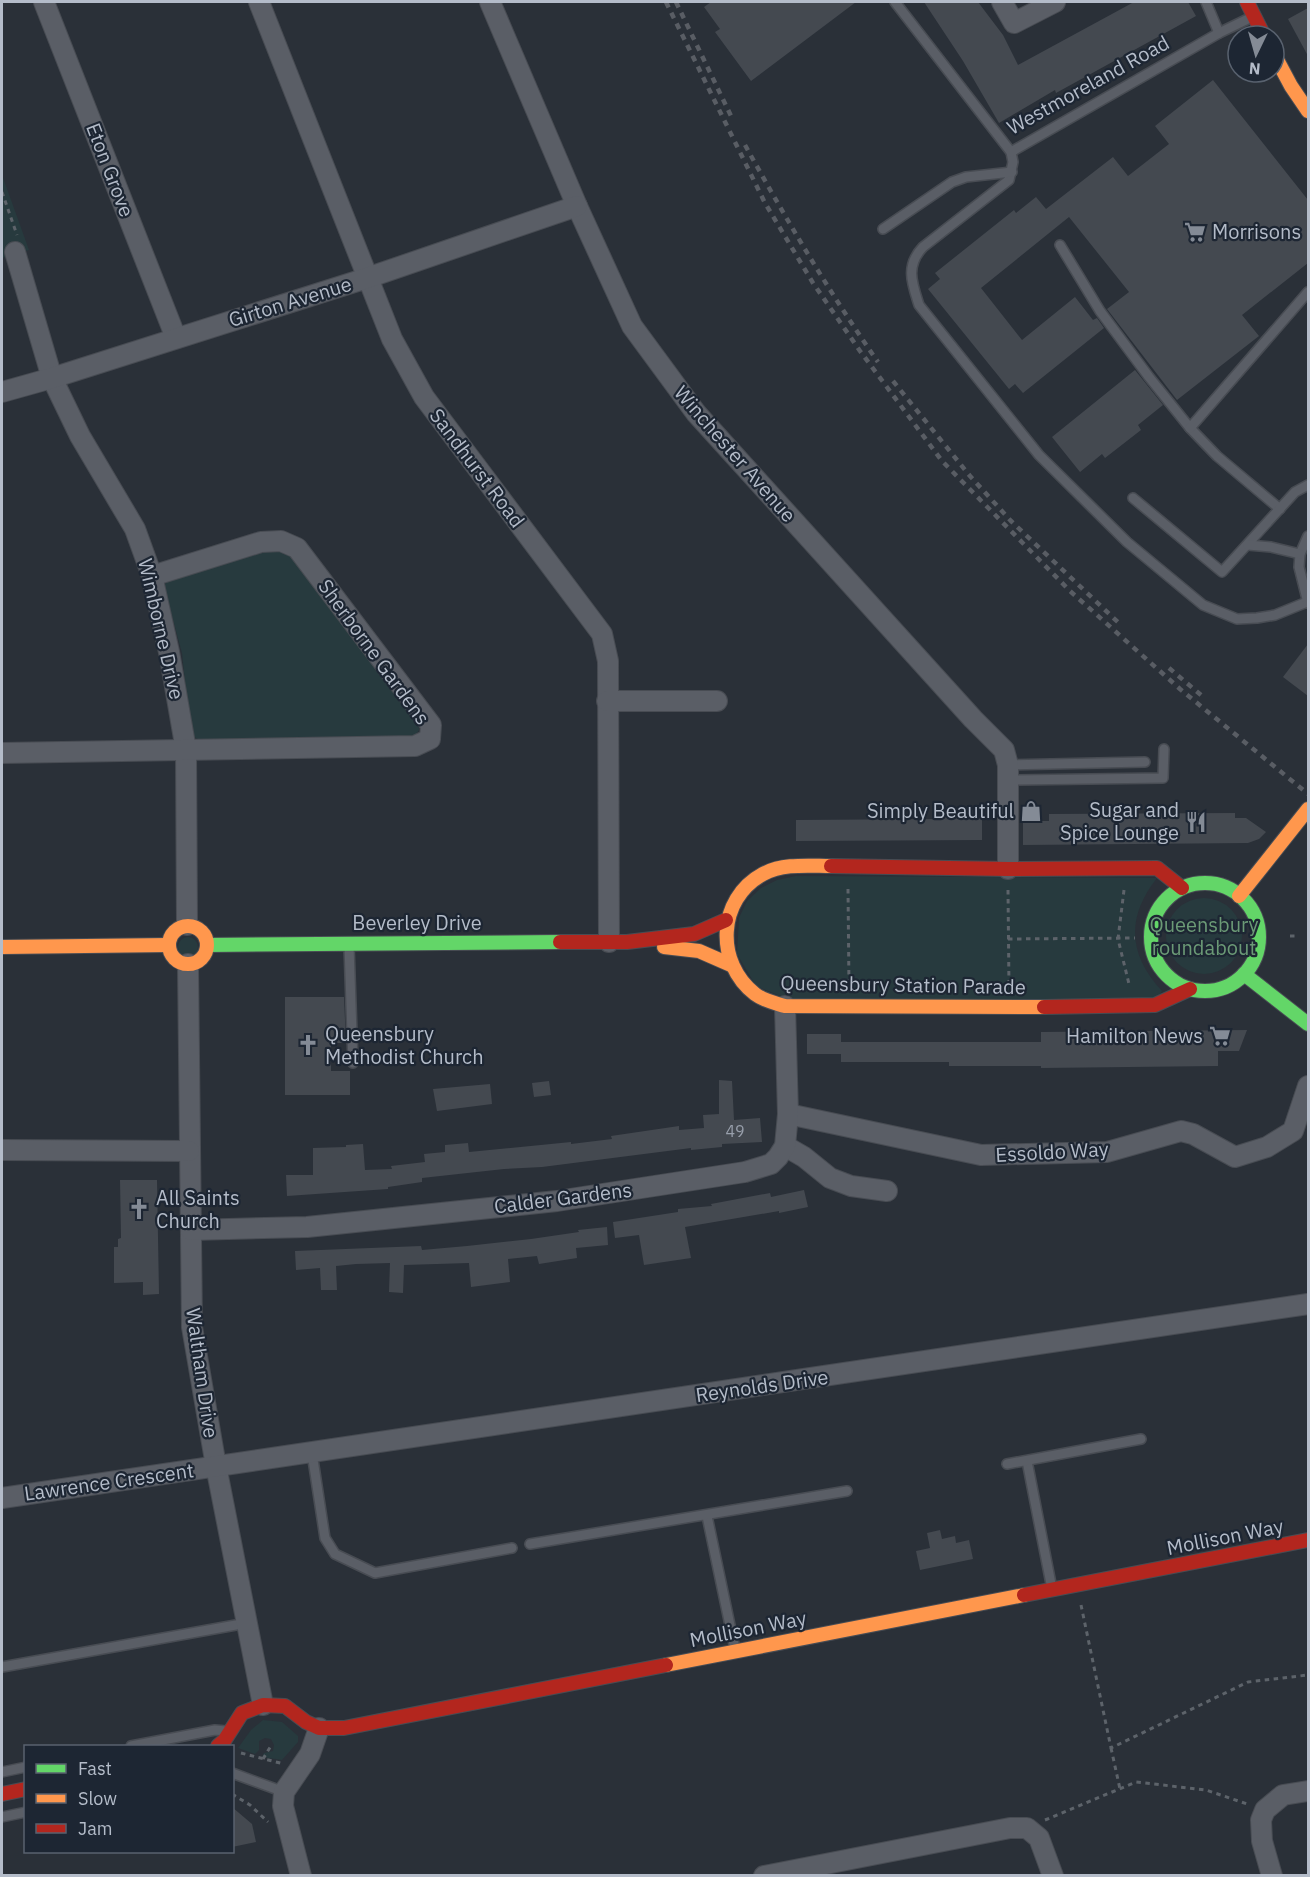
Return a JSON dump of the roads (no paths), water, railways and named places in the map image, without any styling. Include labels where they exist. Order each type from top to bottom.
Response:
[{"type":"street","name":"Eton Grove","points":[[44,2],[176,338]]},
{"type":"street","name":"Sandhurst Road","points":[[259,2],[392,339],[424,397],[602,634],[608,661],[607,701],[618,942]]},
{"type":"street","name":"Winchester Avenue","points":[[490,2],[577,206],[633,327],[696,413],[973,719],[1004,750],[1008,772],[1008,869]]},
{"type":"street","points":[[1002,2],[1014,23],[1056,2]]},
{"type":"street","points":[[1247,2],[1258,24]]},
{"type":"street","points":[[1291,86],[1308,75]]},
{"type":"street","points":[[1286,77],[1308,111]]},
{"type":"street","name":"Girton Avenue","points":[[2,392],[367,278],[577,206]]},
{"type":"street","name":"Wimborne Drive","points":[[15,252],[52,378],[80,436],[135,529],[152,576],[169,652],[186,750],[188,926]]},
{"type":"street","name":"Sherborne Gardens","points":[[152,576],[261,542],[281,541],[297,548],[431,725],[430,739],[415,746],[186,750]]},
{"type":"street","points":[[607,701],[717,701]]},
{"type":"street","points":[[2,753],[186,750]]},
{"type":"street","points":[[1239,896],[1308,810]]},
{"type":"street","name":"Queensbury Station Parade","points":[[1182,888],[1157,868],[778,867],[760,875],[745,886],[733,902],[726,920],[725,941],[727,956],[743,984],[770,1002],[785,1006],[1009,1008],[1155,1005],[1190,989]]},
{"type":"street","points":[[1196,884],[1211,884],[1226,888],[1239,896],[1251,909],[1257,926],[1258,943],[1254,960],[1233,984],[1204,991],[1190,989],[1173,981],[1160,968],[1152,951],[1151,932],[1155,914],[1166,899],[1182,888],[1196,884]]},
{"type":"street","name":"Beverley Drive","points":[[207,945],[618,942],[694,934],[726,920]]},
{"type":"street","points":[[188,926],[201,931],[207,945],[201,958],[195,963],[188,964],[181,963],[174,958],[169,945],[174,932],[188,926]]},
{"type":"street","name":"Beverley Drive","points":[[618,942],[699,951],[731,965]]},
{"type":"street","points":[[2,947],[169,945]]},
{"type":"street","name":"Waltham Drive","points":[[188,964],[192,1327],[216,1466],[263,1705]]},
{"type":"street","points":[[1244,974],[1308,1024]]},
{"type":"street","points":[[785,1006],[788,1114],[785,1146],[804,1157],[830,1178],[851,1186],[887,1191]]},
{"type":"street","name":"Essoldo Way","points":[[788,1114],[981,1155],[1107,1152],[1180,1131],[1193,1134],[1235,1157],[1267,1147],[1293,1131],[1308,1086]]},
{"type":"street","name":"Calder Gardens","points":[[191,1230],[307,1227],[557,1201],[745,1172],[771,1164],[785,1146]]},
{"type":"street","points":[[2,1150],[189,1151]]},
{"type":"street","name":"Reynolds Drive","points":[[216,1466],[1308,1304]]},
{"type":"street","name":"Lawrence Crescent","points":[[2,1498],[216,1466]]},
{"type":"street","name":"Mollison Way","points":[[319,1728],[344,1728],[1308,1540]]},
{"type":"street","points":[[219,1745],[242,1713],[263,1705],[285,1706],[306,1722],[319,1728],[310,1754],[284,1792],[283,1806],[301,1875]]},
{"type":"street","points":[[2,1794],[24,1789]]},
{"type":"street","points":[[1272,1875],[1262,1841],[1261,1820],[1265,1810],[1283,1795],[1308,1791]]},
{"type":"street","points":[[764,1875],[1010,1828],[1033,1833],[1053,1875]]},
{"type":"lane","name":"Westmoreland Road","points":[[895,2],[1011,152],[1219,33],[1254,16]]},
{"type":"lane","points":[[1206,2],[1219,33]]},
{"type":"lane","points":[[1011,152],[1013,162],[1009,180],[915,255],[911,280],[919,305],[1039,455],[1126,542],[1203,605],[1237,618],[1257,618],[1275,615],[1308,602],[1299,567],[1300,554],[1308,536]]},
{"type":"lane","points":[[883,229],[952,182],[966,177],[1012,172]]},
{"type":"lane","points":[[1060,245],[1100,311],[1190,428],[1217,456],[1280,509]]},
{"type":"lane","points":[[1190,428],[1308,292]]},
{"type":"lane","points":[[1133,498],[1222,572],[1295,492],[1308,485]]},
{"type":"lane","points":[[1248,545],[1271,547],[1300,554]]},
{"type":"lane","points":[[1008,772],[1163,778],[1164,749]]},
{"type":"lane","points":[[1008,772],[1145,762]]},
{"type":"lane","points":[[348,943],[352,1063]]},
{"type":"lane","points":[[1006,1464],[1141,1439]]},
{"type":"lane","points":[[312,1453],[325,1538],[335,1554],[375,1573],[512,1548]]},
{"type":"lane","points":[[1027,1461],[1052,1591]]},
{"type":"lane","points":[[530,1544],[848,1491]]},
{"type":"lane","points":[[707,1516],[736,1651]]},
{"type":"lane","points":[[2,1667],[247,1623]]},
{"type":"lane","points":[[136,1745],[215,1730],[231,1731]]},
{"type":"lane","points":[[2,1772],[24,1767]]},
{"type":"lane","points":[[234,1774],[284,1792]]},
{"type":"lane","points":[[2,1817],[24,1812]]},
{"type":"railway","points":[[666,2],[765,203],[813,283],[860,351],[942,461],[1070,591],[1180,689],[1308,794]]},
{"type":"railway","points":[[676,2],[732,118]]},
{"type":"railway","points":[[745,145],[808,255],[878,362]]},
{"type":"railway","points":[[893,381],[970,476],[1011,521],[1122,626]]},
{"type":"railway","points":[[1169,668],[1201,695]]},
{"type":"place","name":"Morrisons","points":[[1195,232]]},
{"type":"place","name":"Simply Beautiful","points":[[1031,811]]},
{"type":"place","name":"Sugar and Spice Lounge","points":[[1196,822]]},
{"type":"place","name":"Hamilton News","points":[[1220,1036]]},
{"type":"place","name":"Queensbury Methodist Church","points":[[308,1045]]},
{"type":"place","name":"All Saints Church","points":[[139,1209]]},
{"type":"park label","name":"Queensbury roundabout","points":[[1204,936]]}]
